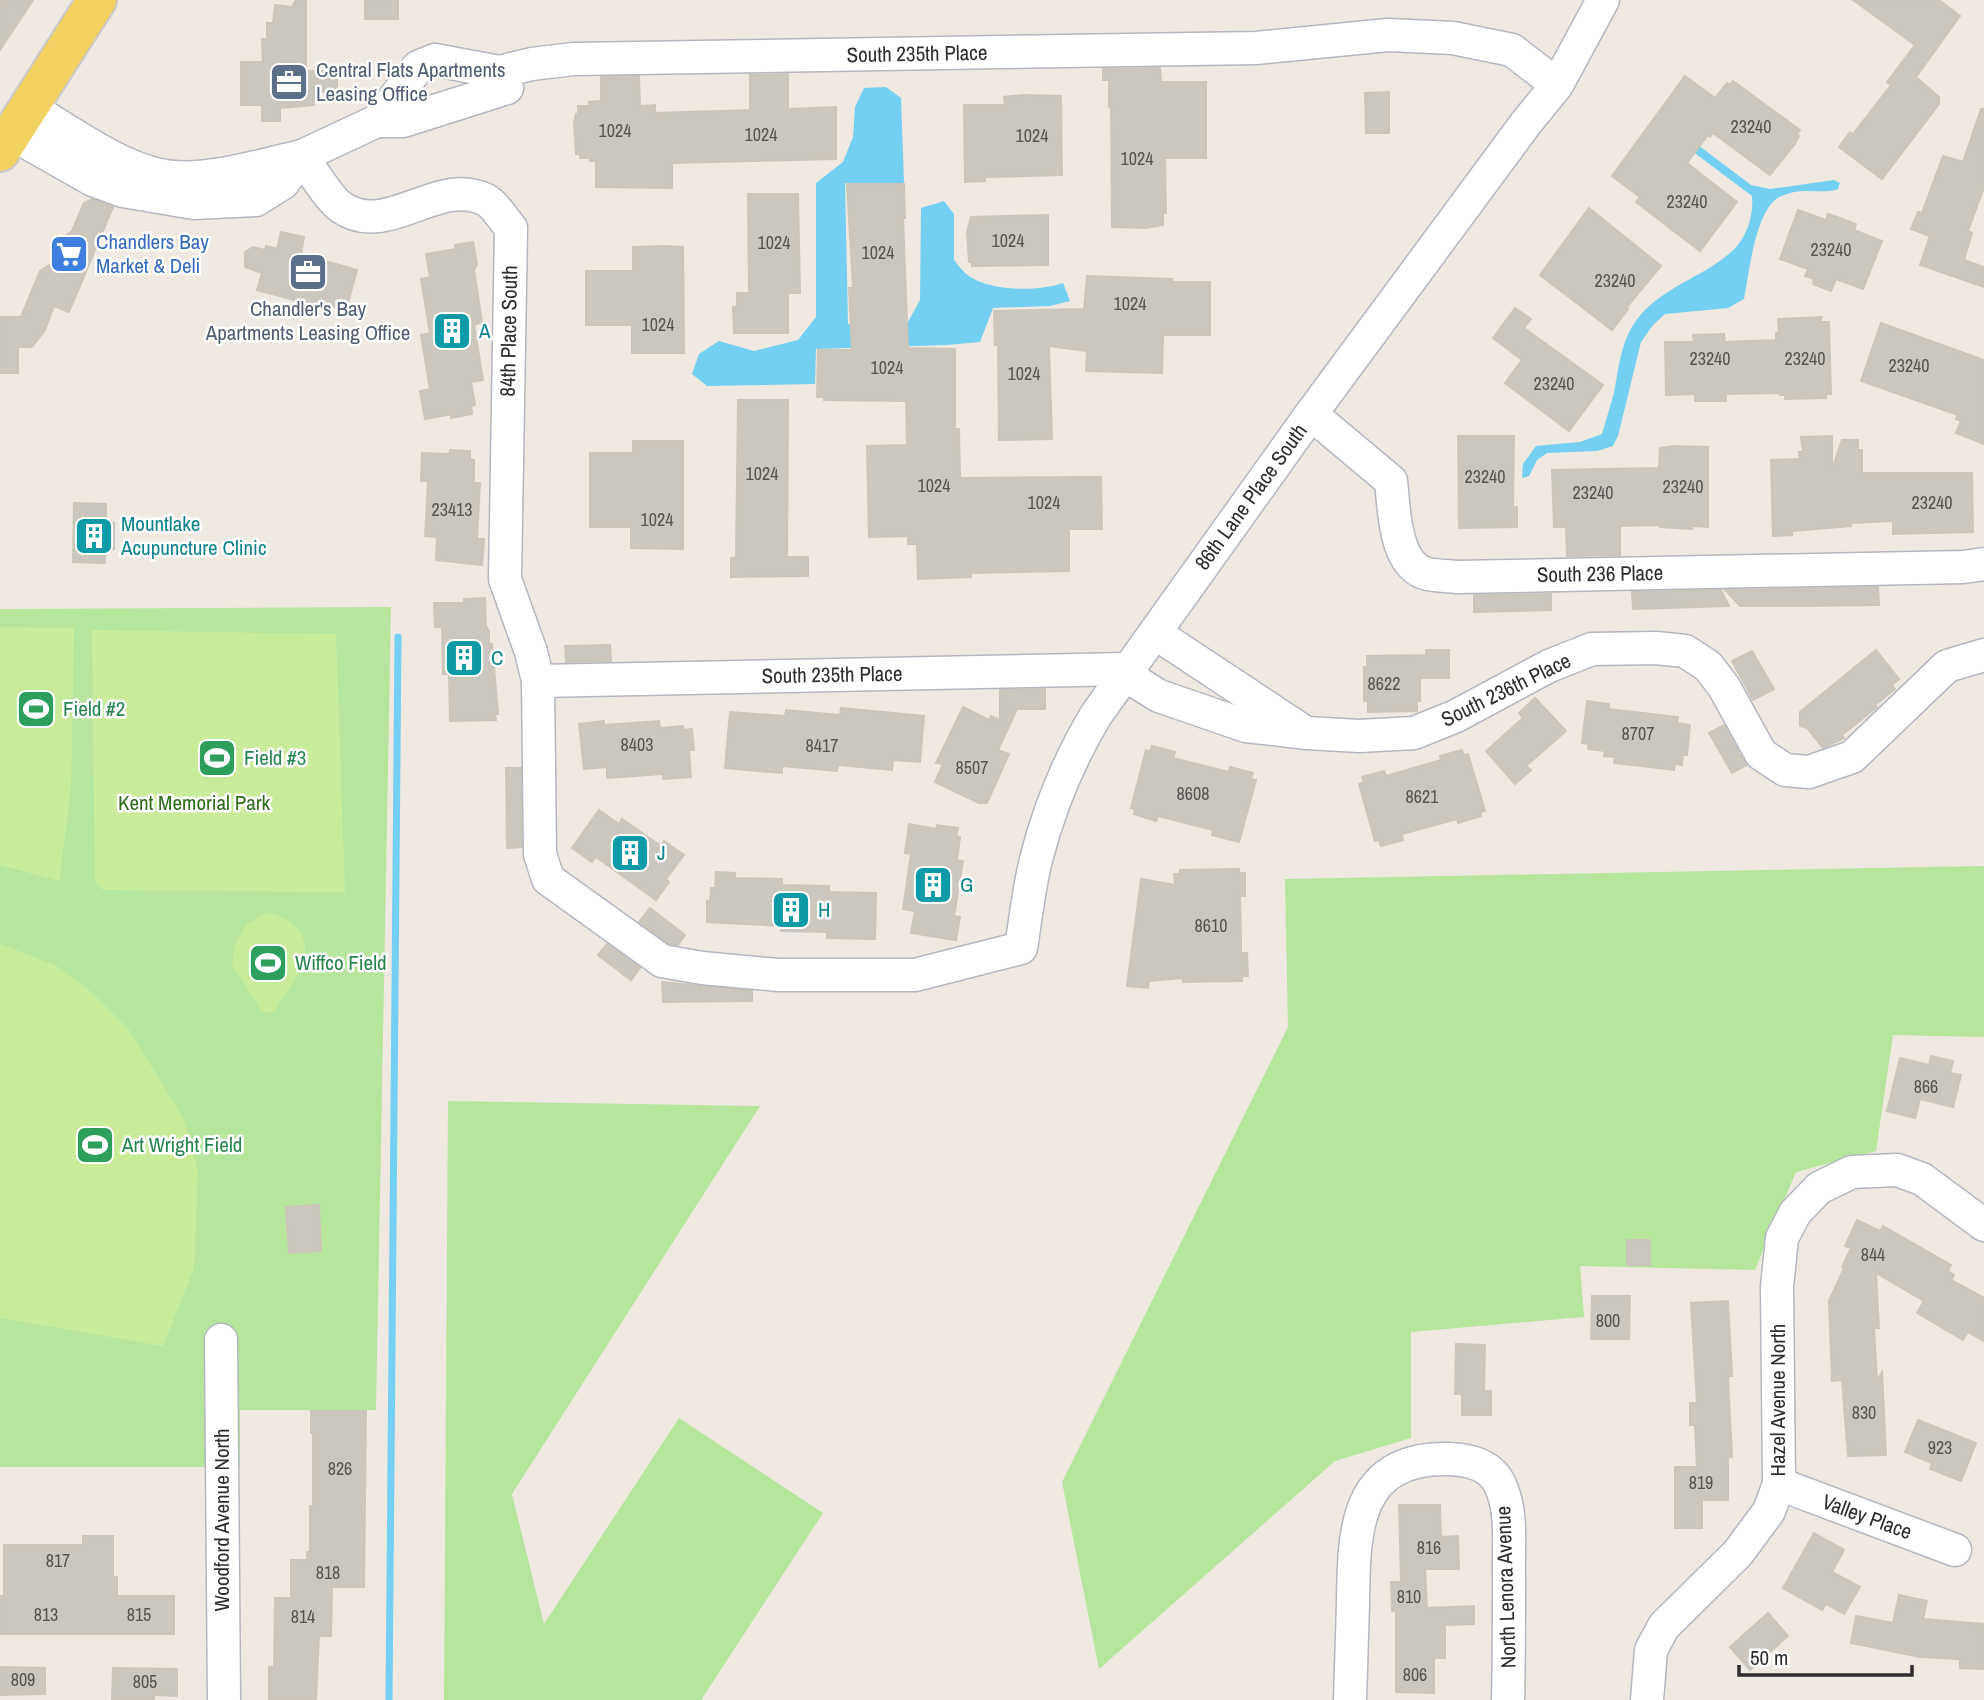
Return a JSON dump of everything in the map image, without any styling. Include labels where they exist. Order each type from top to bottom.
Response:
[{"type":"main road","points":[[14,131],[97,0]]},
{"type":"street","name":"86th Lane Place South","points":[[1021,947],[1036,858],[1054,799],[1075,750],[1126,669],[1311,414],[1557,85],[1603,0]]},
{"type":"street","name":"South 235th Place","points":[[14,131],[117,158],[139,169],[192,177],[302,156],[377,121],[418,66],[435,60],[503,80],[532,64],[573,59],[1256,48],[1388,35],[1453,38],[1512,50],[1557,85]]},
{"type":"street","points":[[377,121],[403,121],[503,80]]},
{"type":"street","name":"84th Place South","points":[[302,156],[340,206],[359,216],[384,215],[457,193],[487,201],[511,228],[505,579],[531,652],[538,681],[540,854],[548,879],[662,961],[702,968],[778,975],[915,975],[1021,947]]},
{"type":"street","name":"South 236 Place","points":[[1311,414],[1391,481],[1395,519],[1403,551],[1412,565],[1423,573],[1457,577],[1949,567],[1984,564]]},
{"type":"street","name":"South 236th Place","points":[[1154,633],[1307,733]]},
{"type":"street","name":"South 236th Place","points":[[1126,669],[1138,683],[1159,696],[1246,726],[1359,736],[1414,733],[1456,716],[1549,666],[1592,649],[1685,650],[1707,666],[1724,687],[1761,754],[1784,770],[1809,772],[1852,757],[1947,666],[1984,655]]},
{"type":"street","name":"South 235th Place","points":[[538,681],[1126,669]]},
{"type":"street","name":"Hazel Avenue North","points":[[1647,1700],[1651,1650],[1664,1626],[1738,1553],[1769,1511],[1779,1484],[1777,1287],[1782,1238],[1795,1213],[1819,1188],[1852,1172],[1897,1170],[1922,1179],[1984,1225]]},
{"type":"street","name":"Woodford Avenue North","points":[[221,1340],[224,1700]]},
{"type":"street","name":"North Lenora Avenue","points":[[1350,1700],[1354,1563],[1360,1514],[1377,1485],[1401,1468],[1429,1460],[1458,1459],[1473,1461],[1486,1468],[1501,1486],[1505,1498],[1508,1530],[1508,1700]]},
{"type":"street","name":"Valley Place","points":[[1779,1484],[1955,1550]]},
{"type":"green space","name":"Kent Memorial Park","points":[[391,607],[376,1410],[240,1410],[240,1467],[0,1467],[0,609]]},
{"type":"green space","name":"Field #2","points":[[0,627],[74,628],[71,789],[59,881],[0,865]]},
{"type":"green space","name":"Field #3","points":[[92,630],[336,634],[345,892],[103,890],[95,882]]},
{"type":"green space","points":[[1984,866],[1984,1037],[1893,1035],[1876,1151],[1796,1172],[1755,1270],[1580,1266],[1584,1317],[1411,1332],[1411,1438],[1335,1461],[1099,1669],[1062,1482],[1288,1027],[1285,879]]},
{"type":"green space","name":"Wiffco Field","points":[[269,912],[294,925],[302,935],[305,946],[300,969],[274,1012],[262,1012],[232,965],[234,946],[246,924]]},
{"type":"green space","name":"Art Wright Field","points":[[0,944],[55,965],[90,991],[129,1030],[184,1119],[198,1171],[194,1268],[163,1346],[0,1318]]},
{"type":"green space","points":[[448,1101],[760,1106],[512,1494],[544,1624],[679,1418],[823,1513],[701,1700],[444,1700]]},
{"type":"water","points":[[886,87],[901,98],[904,183],[845,183],[848,324],[908,322],[920,300],[921,208],[944,201],[954,214],[954,260],[965,273],[986,284],[999,287],[1026,289],[1063,283],[1070,301],[1050,306],[993,308],[980,342],[816,349],[815,384],[707,386],[692,374],[699,354],[719,341],[754,351],[798,340],[816,317],[816,183],[843,162],[853,137],[855,107],[864,88]]},
{"type":"water","points":[[1698,145],[1751,185],[1770,189],[1834,180],[1840,183],[1838,189],[1786,194],[1771,204],[1764,215],[1754,244],[1744,299],[1728,308],[1665,314],[1653,325],[1641,342],[1618,436],[1613,446],[1597,451],[1547,453],[1537,460],[1529,476],[1522,478],[1523,464],[1536,446],[1580,442],[1602,434],[1624,344],[1632,326],[1659,298],[1719,262],[1736,248],[1745,235],[1752,196],[1688,148]]},
{"type":"building","points":[[0,0],[33,0],[0,50]]},
{"type":"building","name":"Central Flats Apartments Leasing Office","points":[[296,0],[306,0],[306,71],[337,71],[337,92],[314,92],[314,105],[280,108],[280,121],[262,121],[262,105],[241,105],[241,62],[263,62],[262,39],[267,39],[267,23],[273,23],[275,5],[292,7]]},
{"type":"building","points":[[365,0],[398,0],[398,19],[365,19]]},
{"type":"building","points":[[1853,0],[1939,0],[1960,16],[1916,77],[1939,97],[1939,104],[1882,179],[1839,147],[1850,132],[1853,134],[1891,85],[1887,82],[1915,45]]},
{"type":"building","points":[[1160,68],[1161,82],[1206,82],[1206,158],[1165,158],[1166,213],[1163,213],[1163,225],[1146,228],[1112,227],[1111,107],[1109,80],[1103,80],[1103,69]]},
{"type":"building","points":[[788,74],[788,109],[836,107],[836,159],[672,163],[672,188],[596,187],[596,161],[580,158],[580,154],[576,154],[574,123],[578,106],[589,106],[589,102],[601,101],[601,77],[639,76],[640,106],[655,105],[655,113],[750,110],[750,75]]},
{"type":"building","points":[[1685,76],[1715,98],[1727,83],[1729,85],[1733,81],[1800,130],[1794,145],[1770,175],[1713,133],[1710,137],[1708,135],[1687,163],[1737,202],[1700,251],[1636,202],[1640,197],[1612,176]]},
{"type":"building","points":[[1389,92],[1389,133],[1366,133],[1365,93]]},
{"type":"building","points":[[1061,96],[1062,175],[985,177],[985,181],[965,182],[964,105],[1005,105],[1004,97]]},
{"type":"building","points":[[1981,109],[1984,109],[1984,187],[1968,231],[1972,233],[1964,260],[1984,267],[1984,287],[1920,265],[1930,236],[1911,229],[1918,212],[1922,213],[1943,156],[1963,162]]},
{"type":"building","points":[[847,184],[904,184],[908,348],[955,349],[955,429],[959,429],[960,478],[1101,477],[1102,529],[1069,529],[1069,571],[971,573],[971,577],[918,579],[917,544],[908,544],[908,536],[869,537],[867,446],[907,445],[906,401],[824,400],[824,397],[817,397],[818,350],[852,350],[849,288],[853,288]]},
{"type":"building","points":[[748,194],[798,194],[800,293],[788,293],[788,333],[734,333],[733,307],[737,307],[737,293],[749,293]]},
{"type":"building","points":[[92,199],[113,207],[69,312],[54,306],[45,330],[32,347],[18,347],[18,373],[0,373],[0,317],[21,317],[40,271],[52,263],[62,238],[72,231],[84,203]]},
{"type":"building","points":[[1589,208],[1661,266],[1626,308],[1628,309],[1612,330],[1540,275]]},
{"type":"building","points":[[1798,210],[1826,220],[1828,214],[1856,224],[1854,230],[1882,241],[1863,289],[1836,279],[1831,291],[1813,284],[1814,279],[1805,276],[1808,269],[1780,259]]},
{"type":"building","points":[[1048,215],[1048,265],[972,266],[972,262],[969,262],[967,232],[971,217]]},
{"type":"building","name":"Chandler's Bay Apartments Leasing Office","points":[[281,232],[304,237],[301,254],[357,270],[346,310],[318,302],[317,306],[257,290],[262,273],[245,267],[245,252],[253,247],[277,249]]},
{"type":"building","name":"A","points":[[473,242],[477,264],[474,270],[482,322],[474,325],[483,380],[471,382],[475,405],[471,406],[472,414],[451,418],[452,414],[425,419],[420,391],[430,389],[421,335],[430,333],[421,279],[430,277],[426,254],[456,249],[455,245]]},
{"type":"building","points":[[633,247],[683,247],[684,353],[632,353],[632,325],[586,325],[586,271],[633,271]]},
{"type":"building","points":[[1087,276],[1210,282],[1210,335],[1163,335],[1162,373],[1086,371],[1087,351],[1049,346],[1052,439],[999,440],[998,345],[995,345],[994,311],[1084,309]]},
{"type":"building","points":[[1515,308],[1531,319],[1524,328],[1603,385],[1569,431],[1505,383],[1522,360],[1493,338]]},
{"type":"building","points":[[1822,317],[1820,322],[1829,322],[1831,394],[1826,394],[1826,398],[1785,399],[1785,395],[1780,393],[1726,394],[1726,401],[1695,401],[1695,394],[1666,395],[1665,342],[1694,342],[1693,335],[1724,334],[1725,342],[1776,340],[1776,333],[1779,333],[1778,319]]},
{"type":"building","points":[[1881,323],[1984,360],[1984,444],[1956,433],[1961,421],[1956,419],[1958,415],[1861,381]]},
{"type":"building","points":[[738,400],[788,400],[787,557],[808,557],[808,576],[731,577],[731,558],[736,558]]},
{"type":"building","points":[[1458,436],[1514,436],[1513,507],[1517,507],[1517,527],[1459,528]]},
{"type":"building","points":[[1832,436],[1832,469],[1842,440],[1858,440],[1858,450],[1862,450],[1862,473],[1972,473],[1973,532],[1893,534],[1893,521],[1851,523],[1851,526],[1792,531],[1792,535],[1773,536],[1771,460],[1800,459],[1799,452],[1803,452],[1801,437]]},
{"type":"building","points":[[633,441],[683,441],[683,549],[631,548],[631,527],[590,527],[590,453],[633,453]]},
{"type":"building","points":[[1708,447],[1708,527],[1692,526],[1692,529],[1660,525],[1620,526],[1620,555],[1567,556],[1566,527],[1554,527],[1552,470],[1659,468],[1660,448]]},
{"type":"building","points":[[450,450],[470,451],[470,459],[474,460],[474,483],[480,483],[477,539],[484,539],[482,565],[436,560],[437,537],[425,536],[428,481],[421,481],[422,453],[449,454]]},
{"type":"building","name":"Mountlake Acupuncture Clinic","points":[[74,503],[106,504],[106,523],[114,523],[114,549],[105,549],[105,563],[73,562]]},
{"type":"building","points":[[1878,587],[1879,605],[1740,606],[1725,590]]},
{"type":"building","points":[[1721,590],[1729,606],[1633,609],[1632,592]]},
{"type":"building","points":[[1551,594],[1551,610],[1474,612],[1474,595]]},
{"type":"building","name":"C","points":[[485,598],[486,626],[489,631],[489,644],[492,644],[498,714],[495,714],[496,720],[450,721],[449,674],[443,674],[442,627],[435,627],[434,603],[464,603],[464,599]]},
{"type":"building","points":[[610,645],[611,661],[566,662],[565,646]]},
{"type":"building","points":[[1426,650],[1449,650],[1449,678],[1420,678],[1417,711],[1368,712],[1368,701],[1364,701],[1364,667],[1367,667],[1367,656],[1426,655]]},
{"type":"building","points":[[1876,650],[1899,679],[1892,685],[1895,689],[1842,735],[1844,738],[1823,748],[1807,728],[1800,726],[1800,712]]},
{"type":"building","points":[[1752,651],[1774,689],[1753,700],[1732,661]]},
{"type":"building","points":[[1045,689],[1045,709],[1017,709],[998,750],[1009,754],[987,803],[979,803],[935,782],[943,764],[936,763],[963,707],[989,720],[991,716],[1000,720],[1000,690]]},
{"type":"building","points":[[1535,698],[1566,731],[1526,766],[1531,770],[1515,784],[1486,751],[1523,718],[1519,713]]},
{"type":"building","points":[[1587,701],[1609,704],[1609,709],[1678,717],[1677,723],[1690,725],[1687,755],[1683,755],[1682,765],[1675,764],[1674,770],[1614,763],[1615,757],[1604,756],[1605,751],[1588,749],[1589,744],[1582,743]]},
{"type":"building","points":[[841,708],[924,716],[920,762],[893,760],[892,770],[838,765],[837,771],[782,766],[782,773],[725,768],[730,712],[785,716],[786,710],[840,715]]},
{"type":"building","points":[[604,721],[604,725],[659,721],[660,728],[683,726],[683,730],[692,729],[694,750],[689,750],[691,777],[663,779],[663,774],[607,778],[607,767],[584,769],[579,724]]},
{"type":"building","points":[[1724,725],[1746,765],[1732,773],[1709,733]]},
{"type":"building","points":[[1152,746],[1175,752],[1173,758],[1229,772],[1230,767],[1253,773],[1251,779],[1256,780],[1239,842],[1212,835],[1213,830],[1158,816],[1156,821],[1134,814],[1135,809],[1131,808],[1146,750],[1150,752]]},
{"type":"building","points":[[1462,750],[1464,755],[1468,754],[1485,811],[1480,812],[1481,816],[1458,823],[1457,819],[1402,834],[1403,840],[1381,846],[1379,840],[1375,841],[1359,784],[1364,782],[1362,777],[1384,771],[1386,776],[1441,760],[1440,756]]},
{"type":"building","points":[[506,768],[521,768],[522,847],[507,848]]},
{"type":"building","name":"J","points":[[599,810],[619,824],[622,819],[661,846],[664,841],[684,855],[666,879],[669,882],[656,900],[596,857],[592,862],[572,848]]},
{"type":"building","name":"G","points":[[909,824],[936,829],[937,825],[958,828],[956,836],[960,837],[957,860],[963,861],[954,916],[960,917],[956,940],[911,933],[915,911],[903,909],[911,854],[905,853]]},
{"type":"building","points":[[1239,869],[1239,873],[1245,873],[1245,896],[1240,896],[1241,953],[1247,953],[1248,976],[1242,976],[1242,981],[1183,982],[1183,978],[1149,981],[1148,988],[1127,986],[1141,879],[1175,885],[1174,874],[1180,874],[1180,870]]},
{"type":"building","name":"H","points":[[716,872],[735,873],[735,878],[782,879],[782,885],[829,886],[829,892],[876,893],[875,939],[827,938],[827,932],[781,931],[781,926],[707,922],[707,901],[710,902],[711,888],[715,888]]},
{"type":"building","points":[[650,908],[685,935],[678,945],[669,944],[639,922]]},
{"type":"building","points":[[607,944],[640,968],[631,980],[598,955]]},
{"type":"building","points":[[662,982],[752,991],[752,1001],[663,1002]]},
{"type":"building","points":[[1931,1056],[1953,1061],[1950,1073],[1961,1075],[1953,1107],[1920,1099],[1915,1118],[1887,1111],[1900,1058],[1929,1065]]},
{"type":"building","points":[[319,1205],[321,1251],[289,1253],[286,1207]]},
{"type":"building","points":[[1857,1220],[1880,1231],[1883,1226],[1951,1265],[1948,1271],[1954,1275],[1951,1280],[1984,1298],[1984,1341],[1968,1332],[1963,1340],[1917,1313],[1924,1301],[1876,1273],[1879,1328],[1874,1328],[1877,1381],[1882,1372],[1886,1455],[1848,1456],[1842,1380],[1832,1381],[1829,1301],[1851,1248],[1845,1246]]},
{"type":"building","points":[[1627,1240],[1650,1240],[1650,1265],[1627,1265]]},
{"type":"building","points":[[1592,1296],[1630,1296],[1629,1339],[1591,1339]]},
{"type":"building","points":[[1728,1301],[1732,1457],[1728,1457],[1728,1500],[1702,1500],[1702,1528],[1675,1528],[1675,1467],[1697,1467],[1695,1425],[1690,1425],[1690,1403],[1697,1403],[1691,1303]]},
{"type":"building","points":[[1456,1344],[1485,1345],[1484,1391],[1491,1391],[1491,1415],[1462,1415],[1462,1394],[1455,1394]]},
{"type":"building","points":[[311,1411],[366,1411],[364,1587],[332,1587],[331,1636],[319,1636],[316,1700],[269,1700],[269,1667],[274,1667],[275,1598],[291,1598],[291,1560],[307,1560],[307,1552],[310,1552],[310,1506],[313,1506]]},
{"type":"building","points":[[1918,1420],[1976,1443],[1961,1481],[1930,1469],[1932,1463],[1905,1452]]},
{"type":"building","points":[[1399,1505],[1440,1505],[1441,1537],[1458,1536],[1459,1569],[1425,1569],[1427,1608],[1474,1606],[1474,1624],[1445,1625],[1445,1658],[1434,1658],[1434,1693],[1396,1692],[1396,1611],[1392,1611],[1391,1582],[1401,1582]]},
{"type":"building","points":[[1814,1533],[1844,1550],[1832,1572],[1860,1587],[1844,1614],[1826,1604],[1822,1610],[1783,1588]]},
{"type":"building","points":[[83,1536],[113,1536],[113,1577],[117,1577],[117,1596],[174,1596],[174,1634],[0,1634],[0,1596],[4,1596],[4,1545],[83,1545]]},
{"type":"building","points":[[1899,1595],[1927,1601],[1923,1619],[1984,1624],[1984,1669],[1960,1668],[1960,1659],[1920,1657],[1851,1643],[1856,1616],[1893,1623]]},
{"type":"building","points":[[1768,1613],[1788,1636],[1750,1670],[1730,1647]]},
{"type":"building","points":[[0,1667],[45,1668],[45,1694],[0,1695]]},
{"type":"building","points":[[113,1668],[177,1669],[177,1696],[154,1695],[154,1700],[112,1700]]},
{"type":"waterway","points":[[389,1700],[398,637]]},
{"type":"place","name":"Central Flats Apartments Leasing Office","points":[[289,82]]},
{"type":"place","name":"Chandlers Bay Market & Deli","points":[[69,254]]},
{"type":"place","name":"Chandler's Bay Apartments Leasing Office","points":[[308,272]]},
{"type":"place","name":"A","points":[[452,331]]},
{"type":"place","name":"Mountlake Acupuncture Clinic","points":[[94,536]]},
{"type":"place","name":"C","points":[[464,658]]},
{"type":"place","name":"Field #2","points":[[36,709]]},
{"type":"place","name":"Field #3","points":[[217,758]]},
{"type":"place","name":"J","points":[[630,853]]},
{"type":"place","name":"G","points":[[933,885]]},
{"type":"place","name":"H","points":[[791,910]]},
{"type":"place","name":"Wiffco Field","points":[[268,963]]},
{"type":"place","name":"Art Wright Field","points":[[95,1145]]}]
